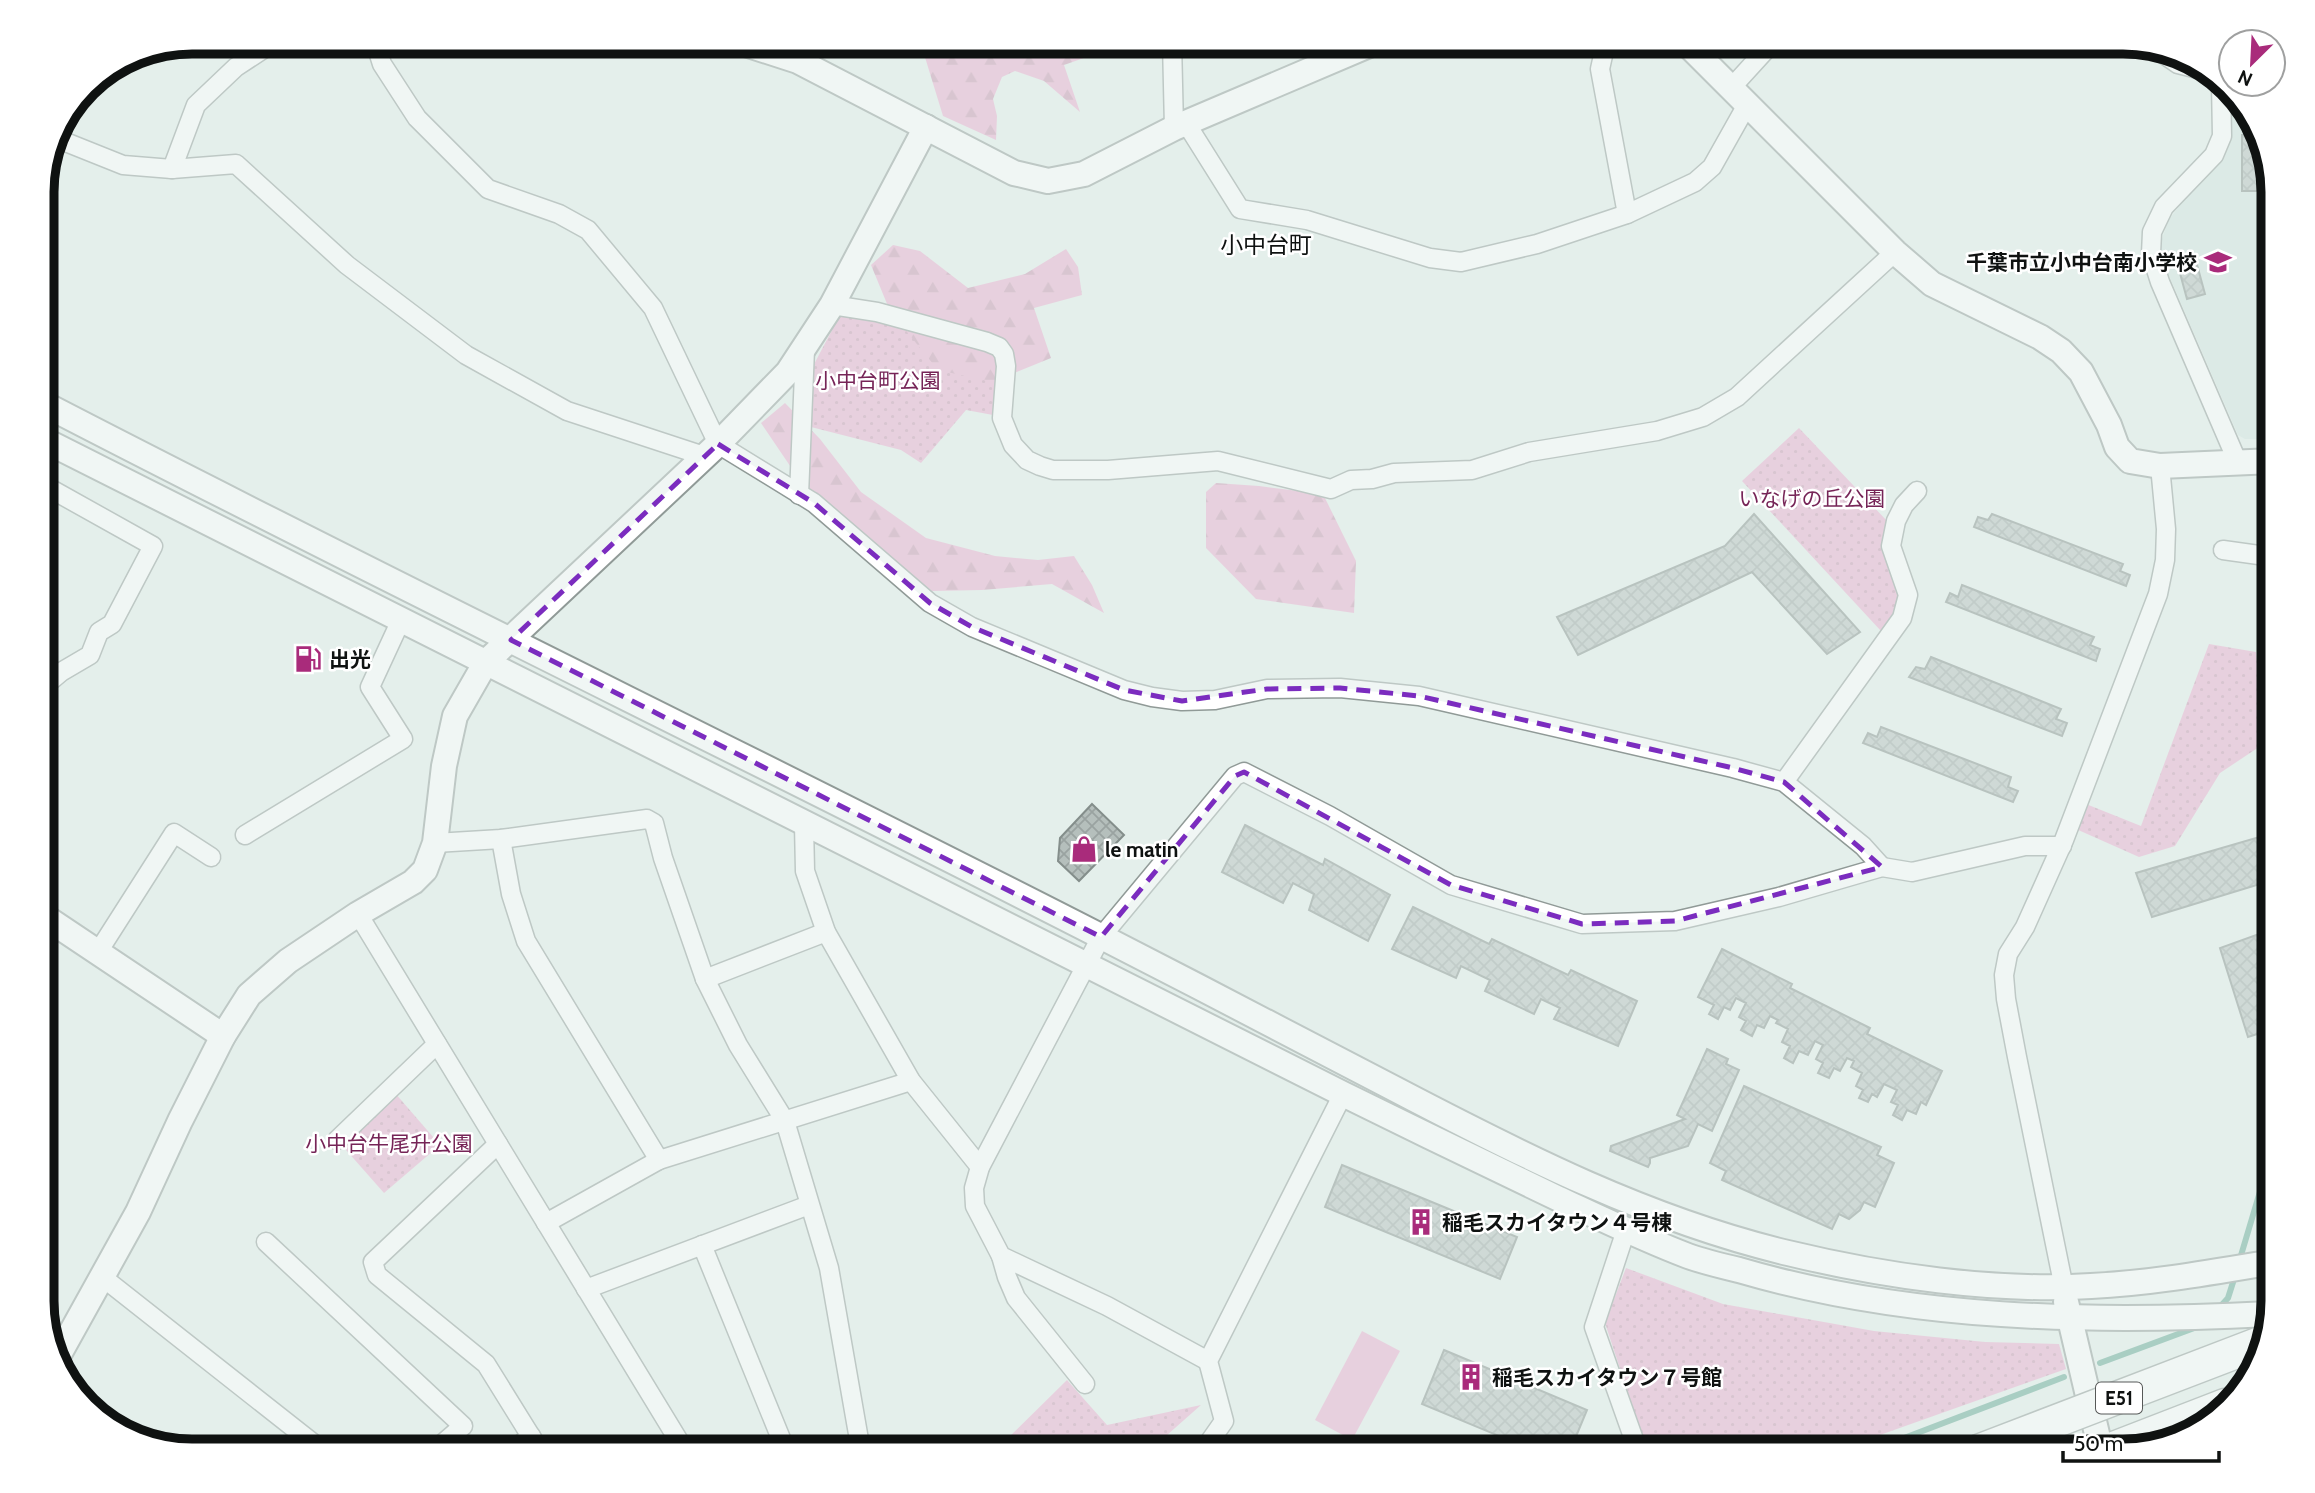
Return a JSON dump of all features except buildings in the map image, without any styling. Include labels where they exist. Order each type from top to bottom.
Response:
[{"type":"highway","name":"E51","points":[[2009,1439],[2253,1346]]},
{"type":"highway","name":"E51","points":[[2138,1438],[2199,1415]]},
{"type":"street","points":[[1173,54],[1180,125],[1240,209],[1307,220],[1430,258],[1461,262],[1537,244],[1627,214],[1695,182],[1712,167],[1740,95],[1765,54]]},
{"type":"street","points":[[778,55],[797,61],[1014,173],[1048,181],[1084,174],[1180,125],[1347,54]]},
{"type":"street","points":[[1603,54],[1600,69],[1627,214]]},
{"type":"street","points":[[1698,54],[1895,252],[1932,284],[2040,337],[2061,351],[2081,372],[2109,425],[2117,447],[2130,461],[2160,466],[2261,462]]},
{"type":"street","points":[[173,169],[196,105],[236,67],[254,55]]},
{"type":"street","points":[[379,55],[382,64],[417,118],[488,189],[559,214],[587,230],[653,309],[711,450]]},
{"type":"street","points":[[2221,98],[2221,136],[2214,155],[2165,207],[2152,232],[2151,254],[2160,282],[2238,463]]},
{"type":"street","points":[[63,1347],[138,1212],[223,1036],[249,995],[288,961],[412,882],[425,870],[435,843],[444,766],[455,716],[486,662],[711,450],[788,372],[832,306],[926,127]]},
{"type":"street","points":[[64,142],[123,165],[173,169],[236,164],[347,265],[466,355],[567,411],[711,450],[814,503],[930,603],[972,627],[1124,690],[1182,701],[1215,700],[1267,689],[1340,688],[1419,696],[1733,768],[1784,782],[1863,846],[1882,867]]},
{"type":"street","points":[[832,306],[877,312],[999,347],[1004,354],[1006,366],[1002,418],[1013,445],[1027,460],[1040,466],[1053,470],[1108,470],[1218,461],[1331,489],[1351,480],[1372,479],[1394,473],[1472,470],[1529,452],[1657,431],[1703,417],[1737,397],[1895,252]]},
{"type":"street","points":[[799,495],[805,349]]},
{"type":"street","points":[[55,410],[1101,937],[1475,1131],[1611,1194],[1700,1229],[1787,1253],[1874,1272],[1962,1283],[2064,1287],[2148,1281],[2261,1264]]},
{"type":"street","points":[[55,446],[1343,1094],[1626,1230],[1689,1256],[1782,1283],[1869,1300],[1966,1312],[2069,1316],[2213,1317],[2260,1314]]},
{"type":"street","points":[[2101,1439],[2069,1316],[2017,1057],[2004,975],[2008,954],[2025,927],[2062,846],[2158,594],[2165,560],[2166,529],[2160,466]]},
{"type":"street","points":[[55,491],[153,546],[112,624],[99,632],[90,655],[55,677]]},
{"type":"street","points":[[1784,782],[1902,618],[1908,596],[1891,546],[1896,522],[1904,505],[1917,491]]},
{"type":"street","points":[[2223,550],[2261,555]]},
{"type":"street","points":[[245,835],[403,739],[370,687],[401,620]]},
{"type":"street","points":[[1084,1384],[1016,1298],[1001,1256],[975,1206],[974,1188],[980,1167],[1101,937],[1235,776],[1244,772],[1329,816],[1451,885],[1582,924],[1675,921],[1779,897],[1882,867],[1912,872],[2025,846],[2062,846]]},
{"type":"street","points":[[435,843],[501,838],[647,819],[654,823],[663,858],[705,979],[738,1045],[785,1121],[829,1268],[859,1439]]},
{"type":"street","points":[[804,824],[805,870],[826,932],[911,1081],[980,1167]]},
{"type":"street","points":[[98,952],[174,833],[211,857]]},
{"type":"street","points":[[501,838],[511,894],[526,941],[659,1160]]},
{"type":"street","points":[[358,914],[678,1439]]},
{"type":"street","points":[[55,924],[223,1036]]},
{"type":"street","points":[[705,979],[826,932]]},
{"type":"street","points":[[337,1140],[437,1044]]},
{"type":"street","points":[[546,1223],[659,1160],[911,1081]]},
{"type":"street","points":[[1211,1439],[1224,1421],[1208,1361],[1343,1094]]},
{"type":"street","points":[[498,1144],[373,1262],[377,1275],[486,1364],[533,1439]]},
{"type":"street","points":[[586,1289],[809,1205]]},
{"type":"street","points":[[1626,1230],[1594,1327],[1635,1439]]},
{"type":"street","points":[[266,1242],[463,1426],[448,1439]]},
{"type":"street","points":[[702,1245],[781,1439]]},
{"type":"street","points":[[1001,1256],[1107,1306],[1208,1361]]},
{"type":"street","points":[[101,1276],[308,1439]]},
{"type":"highlighted area","points":[[718,444],[814,503],[930,603],[972,627],[1124,690],[1182,701],[1267,689],[1340,688],[1419,696],[1733,768],[1784,782],[1882,867],[1675,921],[1582,924],[1451,885],[1244,772],[1235,776],[1101,937],[511,640]]},
{"type":"shaded area","name":"千葉市立小中台南小学校","points":[[2232,108],[2250,140],[2260,175],[2261,439],[2245,439],[2238,435],[2161,257],[2162,239],[2168,221],[2219,162],[2229,144]]},
{"type":"green space","points":[[924,55],[1094,55],[1064,65],[1080,112],[1044,81],[1015,71],[1002,77],[993,99],[997,116],[996,140],[943,116]]},
{"type":"green space","points":[[893,245],[920,251],[968,288],[1025,274],[1066,249],[1078,267],[1082,295],[1034,308],[1051,358],[992,382],[938,370],[890,311],[871,265]]},
{"type":"green space","name":"小中台町公園","points":[[841,313],[884,317],[1003,369],[993,415],[966,410],[921,463],[901,450],[811,427],[812,368]]},
{"type":"green space","points":[[785,403],[820,439],[861,492],[926,538],[995,556],[1038,560],[1074,556],[1092,585],[1104,613],[1052,584],[932,591],[805,488],[761,423]]},
{"type":"green space","name":"いなげの丘公園","points":[[1799,428],[1889,523],[1883,539],[1884,553],[1899,598],[1897,607],[1881,631],[1742,481]]},
{"type":"green space","points":[[1216,483],[1323,494],[1356,561],[1354,613],[1256,599],[1206,548],[1206,492]]},
{"type":"green space","points":[[2209,644],[2256,652],[2261,703],[2261,746],[2220,773],[2175,846],[2139,857],[2076,829],[2086,804],[2141,826]]},
{"type":"green space","name":"小中台牛尾升公園","points":[[395,1093],[440,1145],[384,1193],[339,1142]]},
{"type":"green space","points":[[1626,1268],[1723,1304],[1874,1331],[1985,1342],[2059,1344],[2066,1369],[1869,1439],[1643,1439],[1605,1323]]},
{"type":"green space","points":[[1362,1331],[1400,1351],[1353,1439],[1315,1420]]},
{"type":"green space","points":[[1067,1380],[1107,1425],[1201,1405],[1163,1439],[1007,1439]]},
{"type":"waterway","points":[[2239,1262],[2261,1188]]},
{"type":"waterway","points":[[2218,1309],[2228,1298],[2235,1276]]},
{"type":"waterway","points":[[2100,1363],[2197,1327]]},
{"type":"waterway","points":[[1901,1439],[2064,1377]]},
{"type":"place","name":"千葉市立小中台南小学校","points":[[2218,262]]},
{"type":"place","name":"出光","points":[[308,659]]},
{"type":"place","name":"le matin","points":[[1084,849]]},
{"type":"place","name":"稲毛スカイタウン４号棟","points":[[1421,1222]]},
{"type":"place","name":"稲毛スカイタウン７号館","points":[[1471,1377]]},
{"type":"district","name":"小中台町","points":[[1266,245]]}]
